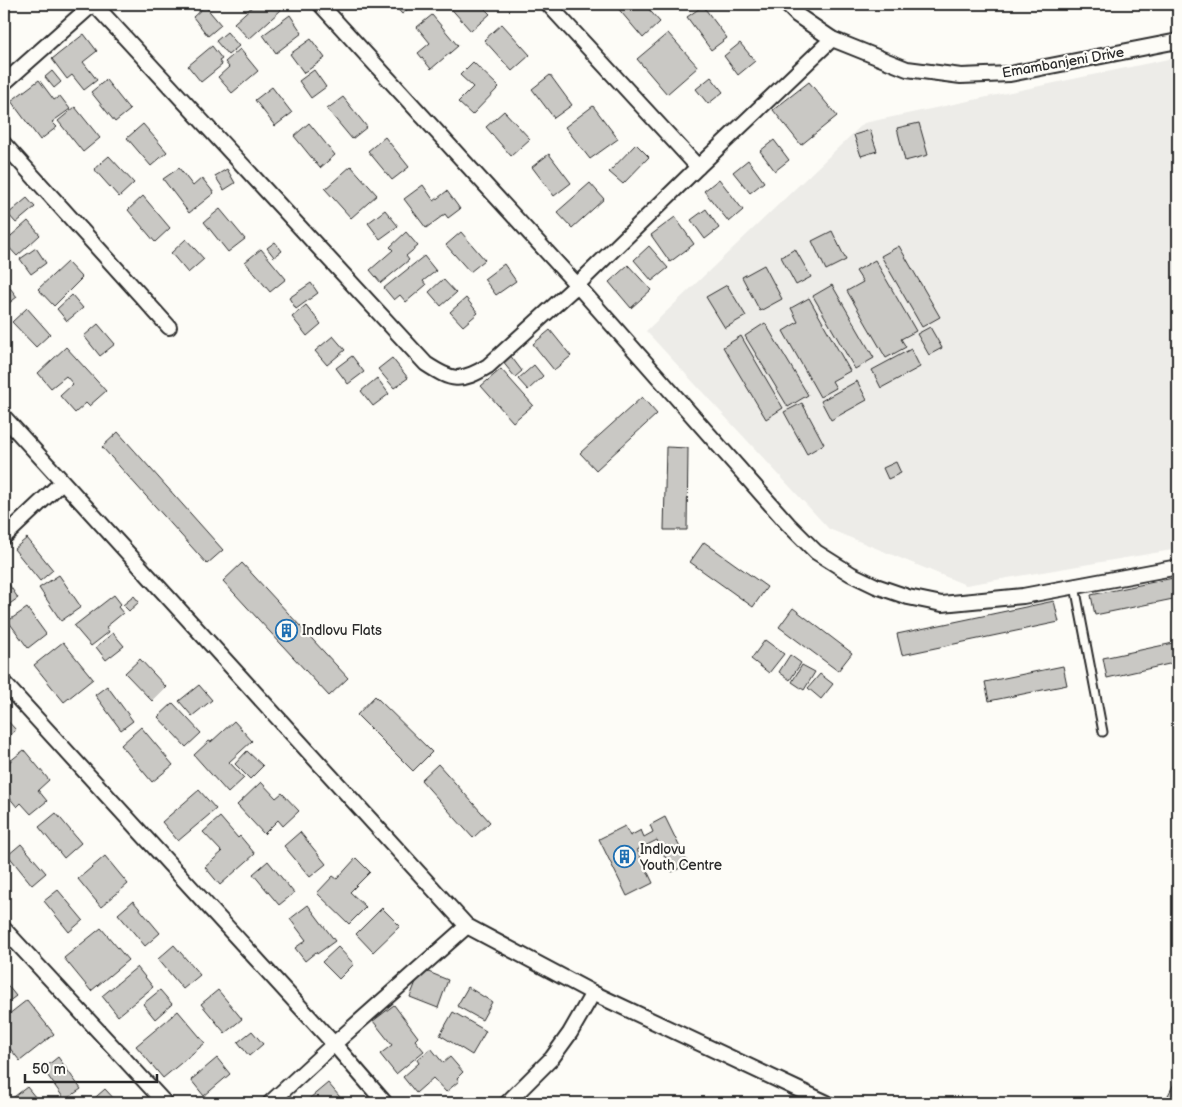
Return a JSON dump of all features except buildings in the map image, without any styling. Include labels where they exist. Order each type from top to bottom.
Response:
[{"type":"street","points":[[4,84],[94,4],[426,364],[453,378],[464,378],[488,366],[577,285],[832,40]]},
{"type":"street","points":[[320,4],[577,285],[788,524],[816,552],[851,574],[876,586],[908,597],[942,604],[1023,596],[1178,567]]},
{"type":"street","points":[[548,4],[698,168]]},
{"type":"street","name":"Emambanjeni Drive","points":[[786,4],[832,40],[907,69],[961,76],[1010,74],[1178,40]]},
{"type":"street","points":[[4,144],[169,327]]},
{"type":"street","points":[[4,417],[467,926],[593,993],[826,1103]]},
{"type":"street","points":[[4,537],[62,482]]},
{"type":"street","points":[[4,683],[334,1044],[384,1103]]},
{"type":"street","points":[[270,1103],[467,926]]},
{"type":"street","points":[[4,929],[165,1103]]},
{"type":"street","points":[[507,1103],[552,1058],[570,1033],[593,993]]},
{"type":"lane","points":[[1075,586],[1103,732]]},
{"type":"shaded area","points":[[1178,57],[1178,549],[966,585],[829,529],[646,331],[864,123]]},
{"type":"place","name":"Indlovu Flats","points":[[286,630]]},
{"type":"place","name":"Indlovu Youth Centre","points":[[624,857]]}]
